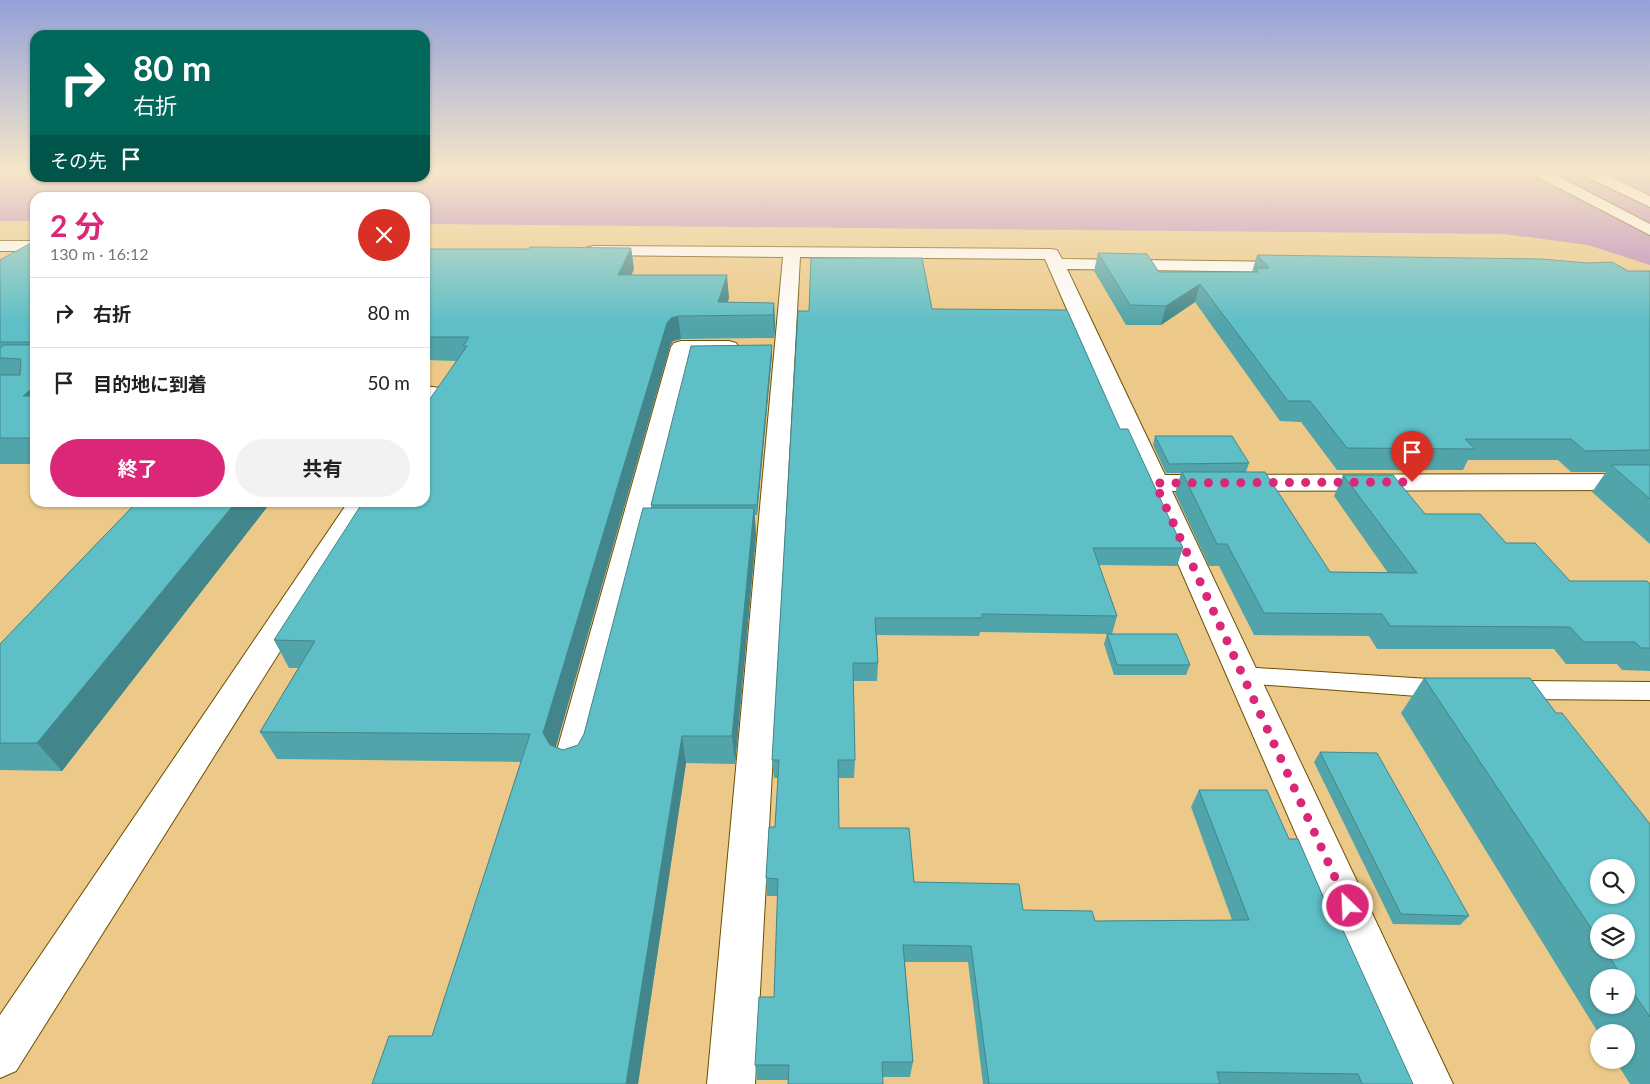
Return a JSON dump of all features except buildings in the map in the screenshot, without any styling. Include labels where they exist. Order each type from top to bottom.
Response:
[{"type":"main road","points":[[1634,222],[1650,230]]},
{"type":"main road","points":[[0,246],[30,246]]},
{"type":"main road","points":[[574,251],[1050,254],[1429,1084]]},
{"type":"main road","points":[[731,1084],[762,525],[785,346],[792,253]]},
{"type":"main road","points":[[1055,264],[1304,267]]},
{"type":"main road","points":[[572,761],[682,347],[785,346]]},
{"type":"main road","points":[[1155,483],[1650,482]]},
{"type":"main road","points":[[0,1056],[358,507]]},
{"type":"main road","points":[[634,525],[664,525]]},
{"type":"lane","points":[[1242,674],[1460,690]]},
{"type":"lane","points":[[1490,690],[1650,691]]},
{"type":"shaded area","points":[[430,222],[1650,222],[1650,265],[1588,245],[1504,234],[430,224]]},
{"type":"route","points":[[1348,906],[1155,483],[1412,482]]}]
